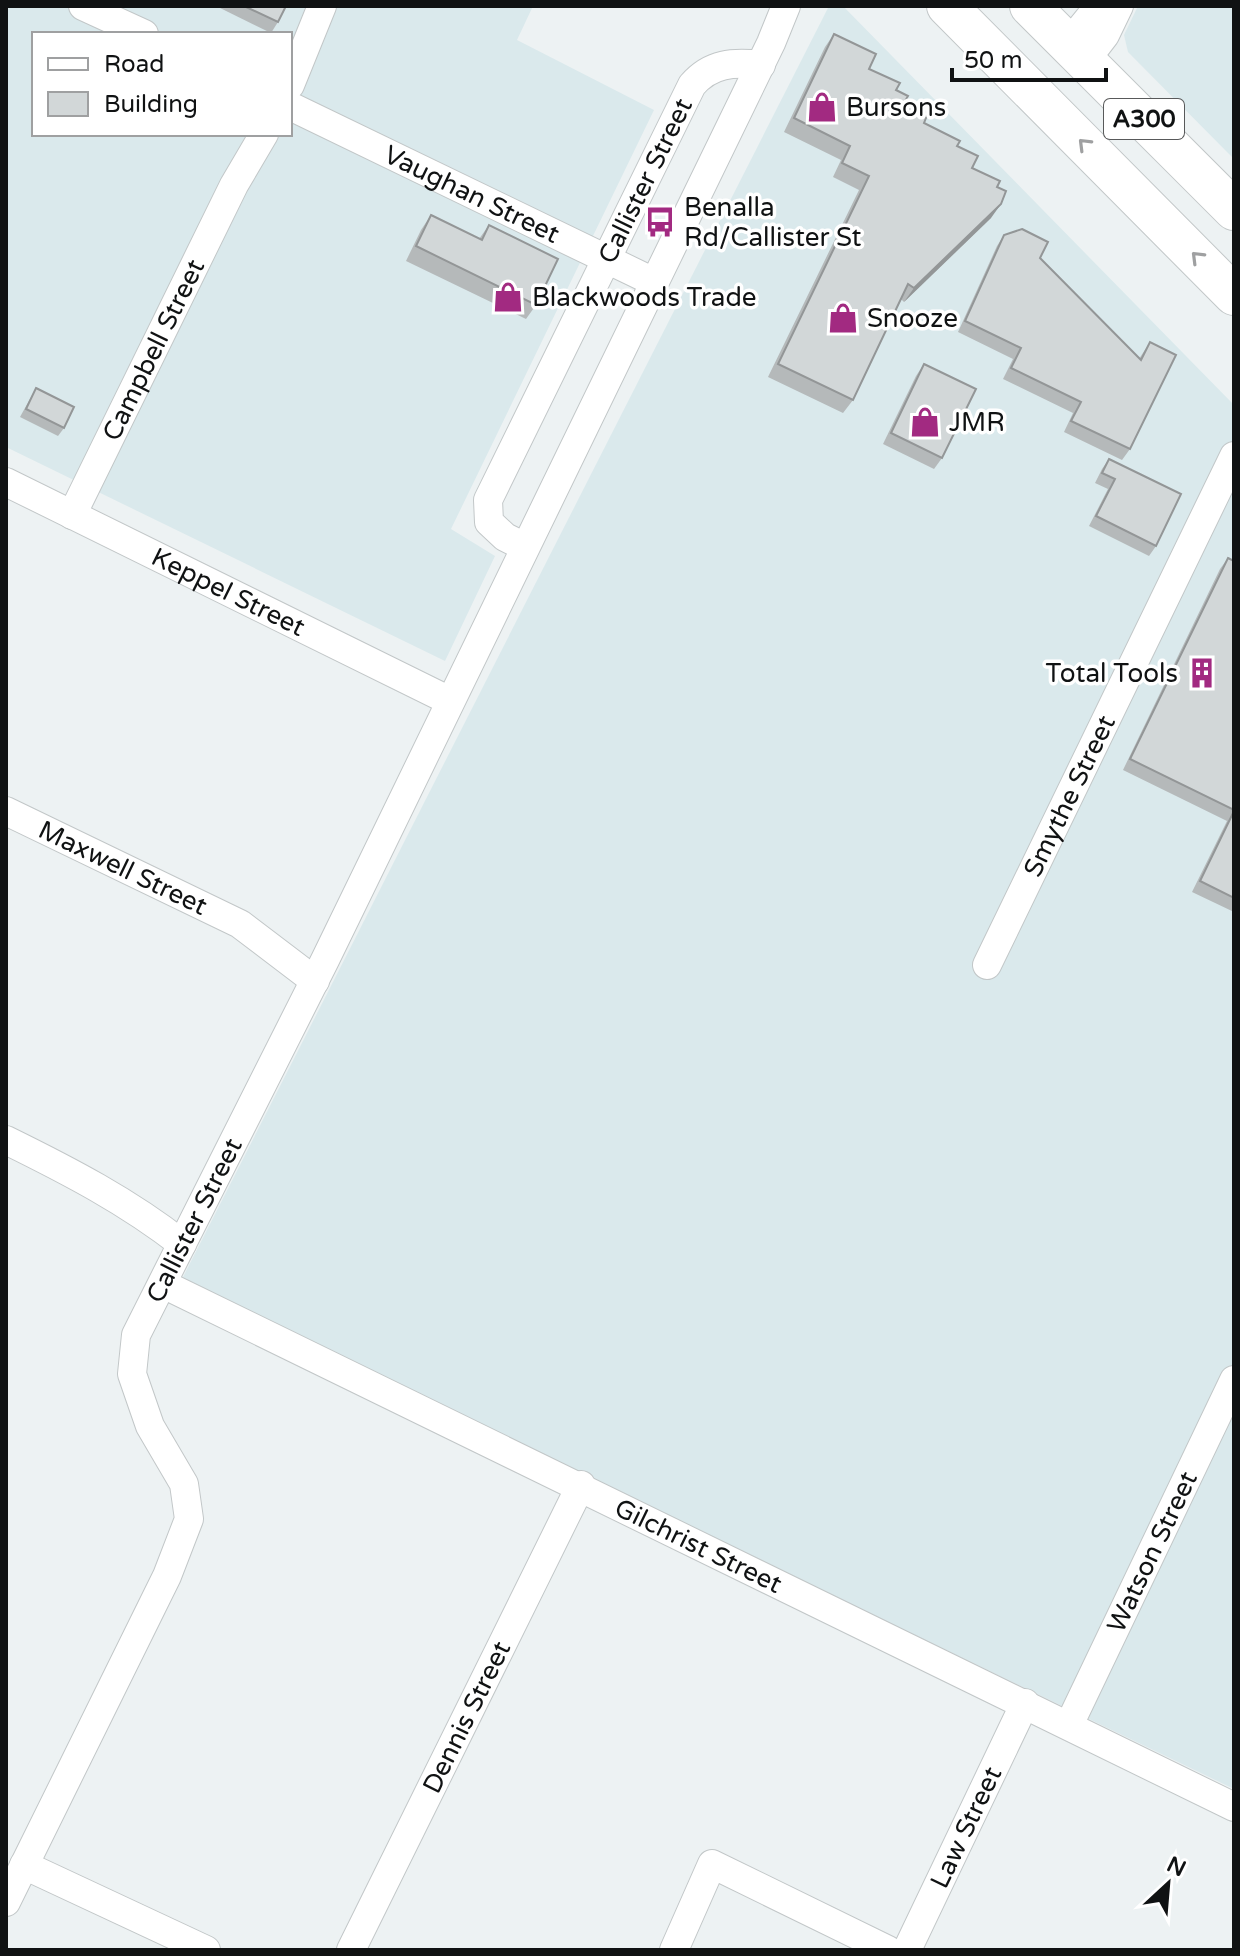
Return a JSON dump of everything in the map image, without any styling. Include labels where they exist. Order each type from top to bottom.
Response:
[{"type":"highway","name":"A300","points":[[947,6],[1234,295]]},
{"type":"highway","name":"A300","points":[[1030,6],[1234,210]]},
{"type":"highway","points":[[1033,92],[1076,52]]},
{"type":"street","points":[[83,6],[140,32]]},
{"type":"street","name":"Callister Street","points":[[6,1902],[167,1576],[189,1519],[184,1484],[150,1426],[132,1374],[136,1335],[320,971],[766,54],[786,6]]},
{"type":"street","name":"Callister Street","points":[[525,547],[505,537],[489,522],[488,500],[605,258],[692,85],[710,68],[766,54],[797,6]]},
{"type":"street","points":[[1076,52],[1099,6]]},
{"type":"street","points":[[1076,52],[1105,35],[1119,6]]},
{"type":"street","points":[[292,58],[322,7]]},
{"type":"street","points":[[292,80],[322,7]]},
{"type":"street","name":"Vaughan Street","points":[[292,107],[654,282]]},
{"type":"street","name":"Campbell Street","points":[[234,185],[253,136]]},
{"type":"street","name":"Campbell Street","points":[[72,515],[234,185],[263,136]]},
{"type":"street","name":"Smythe Street","points":[[987,965],[1234,456]]},
{"type":"street","name":"Keppel Street","points":[[6,482],[450,701]]},
{"type":"street","name":"Maxwell Street","points":[[6,811],[240,924],[264,931],[320,971]]},
{"type":"street","points":[[6,1140],[92,1182],[120,1190],[186,1234]]},
{"type":"street","name":"Gilchrist Street","points":[[163,1284],[581,1485],[1234,1807]]},
{"type":"street","name":"Watson Street","points":[[1069,1725],[1234,1380]]},
{"type":"street","name":"Dennis Street","points":[[351,1950],[581,1485]]},
{"type":"street","name":"Law Street","points":[[907,1950],[1025,1703]]},
{"type":"street","points":[[674,1950],[712,1864],[888,1950]]},
{"type":"street","points":[[24,1865],[206,1950]]},
{"type":"shaded area","points":[[6,6],[533,6],[517,40],[654,110],[451,529],[495,556],[445,661],[6,447]]},
{"type":"shaded area","points":[[829,6],[843,6],[1234,405],[1234,1789],[181,1281]]},
{"type":"shaded area","points":[[1138,6],[1234,6],[1234,159],[1128,52],[1124,35]]},
{"type":"building","points":[[244,6],[286,6],[278,22]]},
{"type":"building","name":"Snooze","points":[[834,34],[876,54],[869,69],[900,83],[896,90],[908,96],[905,101],[928,113],[924,123],[960,141],[957,146],[978,156],[972,168],[1000,181],[997,187],[1006,191],[1001,204],[914,288],[908,284],[853,400],[778,364],[869,176],[842,163],[850,146],[794,118]]},
{"type":"building","points":[[431,215],[482,240],[489,225],[558,259],[536,305],[416,246]]},
{"type":"building","points":[[1022,229],[1048,242],[1040,258],[1141,360],[1150,342],[1176,355],[1130,449],[1071,421],[1081,402],[1011,368],[1021,348],[965,321],[1004,235]]},
{"type":"building","name":"JMR","points":[[924,364],[976,389],[942,458],[891,433]]},
{"type":"building","points":[[36,388],[74,407],[64,428],[26,409]]},
{"type":"building","points":[[1109,459],[1181,494],[1156,546],[1096,516],[1115,479],[1102,473]]},
{"type":"building","name":"Total Tools","points":[[1228,558],[1234,561],[1234,810],[1130,759]]},
{"type":"building","points":[[1234,811],[1234,898],[1200,881]]},
{"type":"place","name":"Bursons","points":[[822,107]]},
{"type":"place","name":"Benalla Rd/Callister St","points":[[660,222]]},
{"type":"place","name":"Blackwoods Trade","points":[[508,297]]},
{"type":"place","name":"Snooze","points":[[843,318]]},
{"type":"place","name":"JMR","points":[[925,422]]},
{"type":"place","name":"Total Tools","points":[[1202,673]]}]
